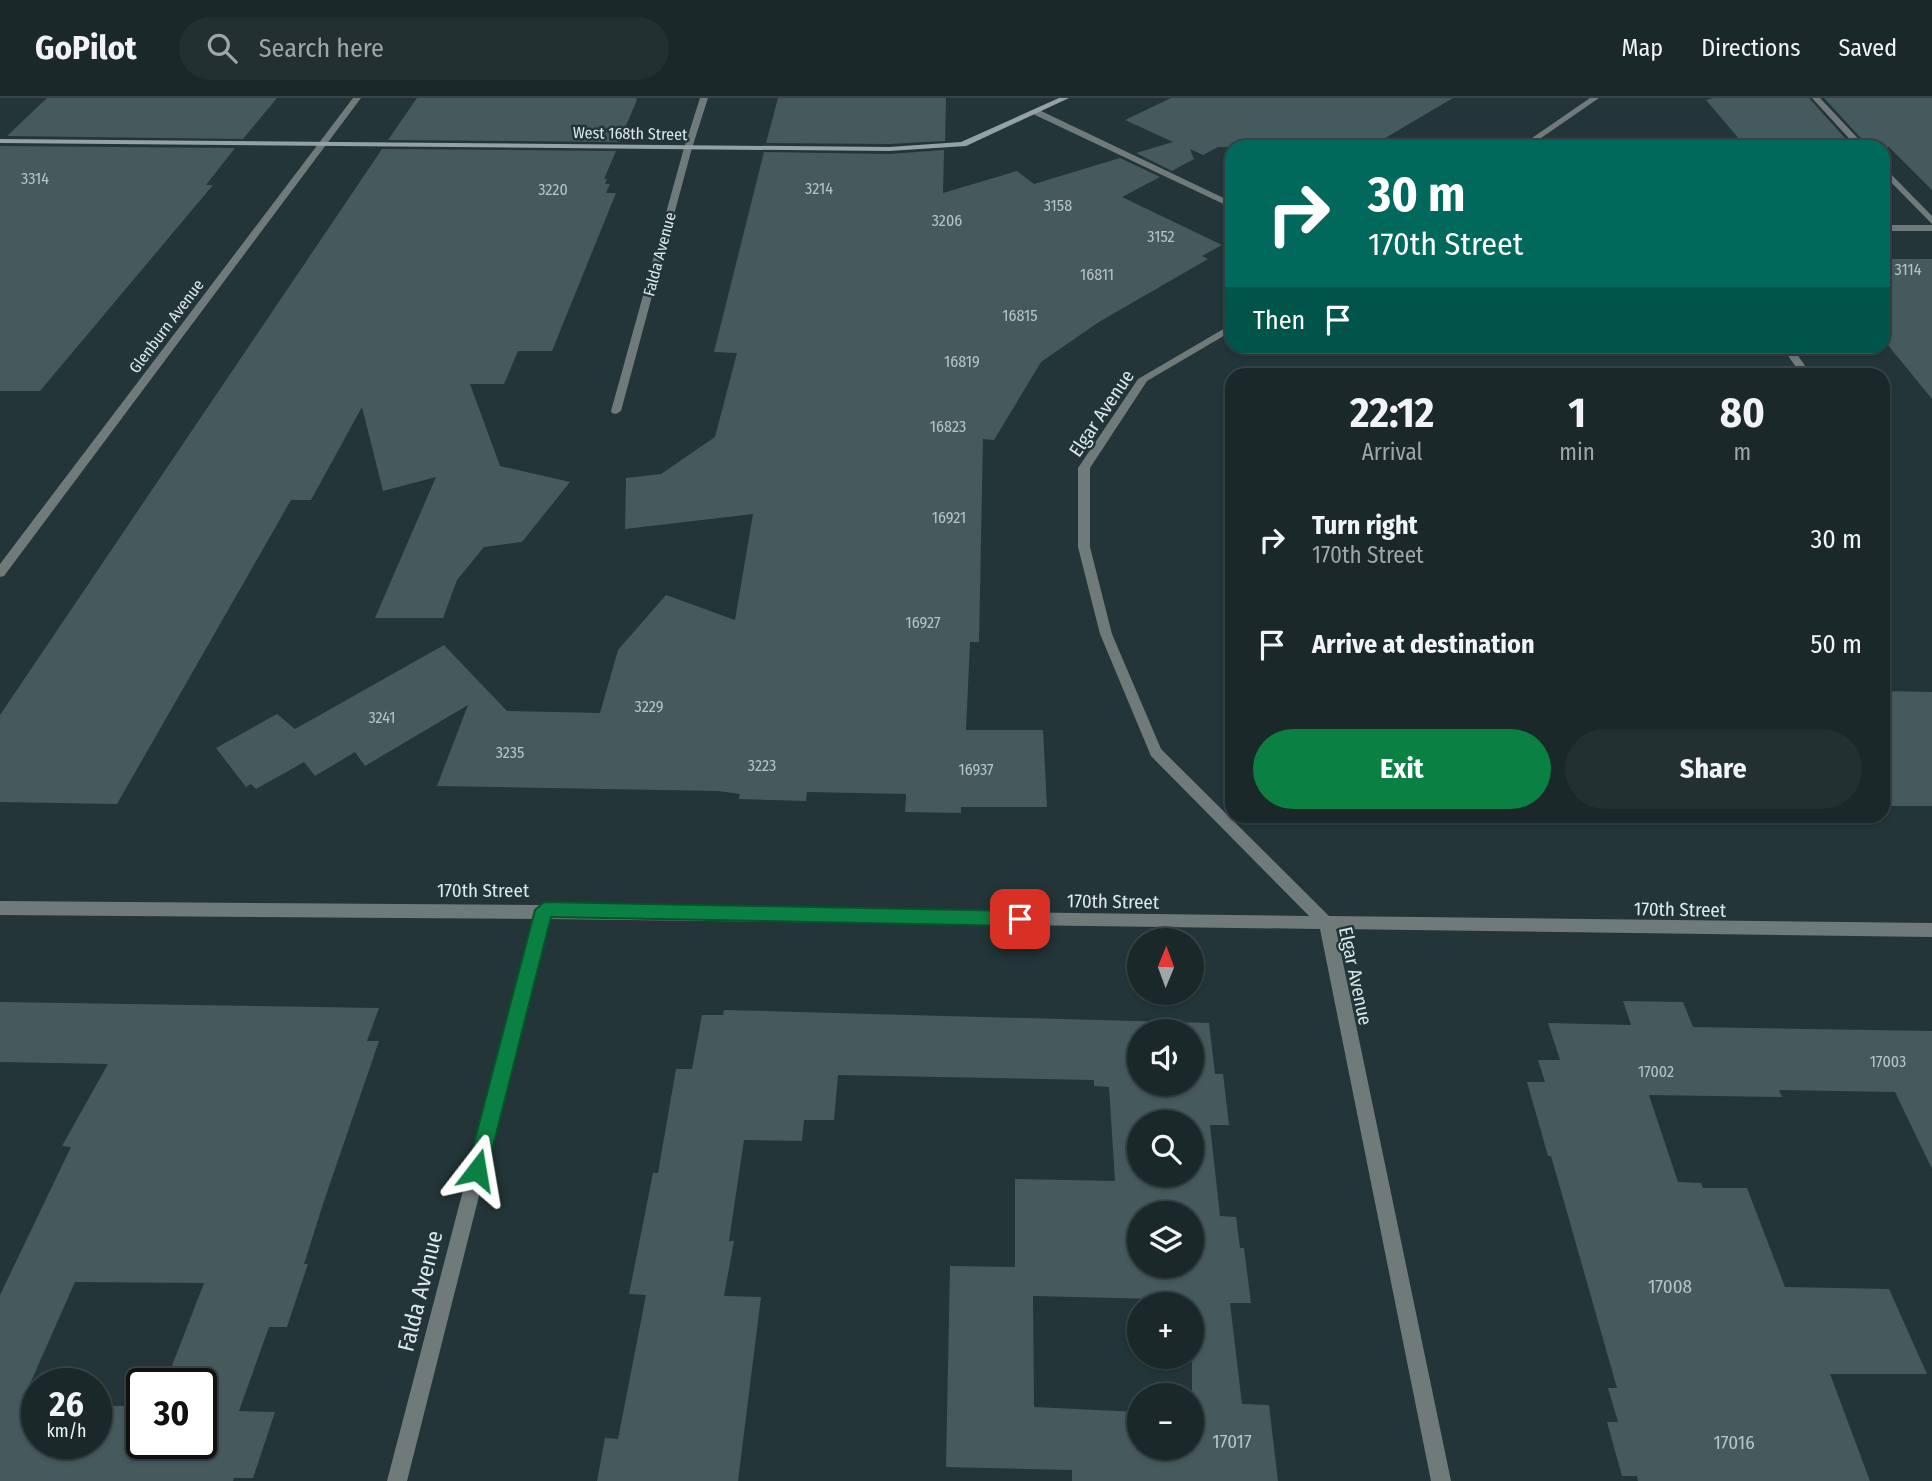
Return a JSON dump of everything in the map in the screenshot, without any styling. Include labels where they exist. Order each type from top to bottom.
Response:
[{"type":"street","name":"Glenburn Avenue","points":[[0,573],[357,98]]},
{"type":"street","name":"Falda Avenue","points":[[616,411],[704,98]]},
{"type":"street","name":"West 168th Street","points":[[0,141],[889,149],[963,144],[1065,98]]},
{"type":"street","points":[[1532,140],[1595,98]]},
{"type":"street","points":[[1816,98],[1855,140]]},
{"type":"street","points":[[1036,112],[1225,202]]},
{"type":"street","points":[[1890,176],[1932,221]]},
{"type":"street","points":[[1890,228],[1932,228]]},
{"type":"street","name":"Elgar Avenue","points":[[1225,331],[1143,379],[1084,468],[1084,547],[1106,634],[1156,752],[1225,822]]},
{"type":"street","name":"Elgar Avenue","points":[[1226,823],[1327,925],[1441,1481]]},
{"type":"street","name":"170th Street","points":[[0,908],[544,910],[1327,925],[1932,930]]},
{"type":"street","name":"Falda Avenue","points":[[397,1481],[544,910]]},
{"type":"building","points":[[47,98],[277,98],[243,139],[7,136]]},
{"type":"building","points":[[417,98],[637,100],[619,142],[388,140]]},
{"type":"building","points":[[778,98],[946,98],[945,141],[889,144],[766,143]]},
{"type":"building","points":[[1171,98],[1453,98],[1382,140],[1225,140],[1225,147],[1218,147],[1203,155],[1190,149],[1194,159],[1172,171],[1136,153],[1173,142],[1125,120]]},
{"type":"building","points":[[1809,98],[1847,140],[1740,140],[1706,100]]},
{"type":"building","points":[[1824,98],[1932,98],[1932,190],[1890,148],[1890,140],[1863,140]]},
{"type":"building","points":[[0,146],[235,148],[206,185],[213,185],[40,391],[0,391]]},
{"type":"building","points":[[382,149],[616,151],[604,179],[607,179],[605,184],[610,184],[606,193],[616,193],[552,351],[518,351],[504,384],[470,384],[500,466],[570,482],[522,542],[484,547],[457,580],[443,618],[375,618],[436,477],[383,491],[362,407],[311,500],[291,500],[117,804],[0,802],[0,715]]},
{"type":"building","points":[[944,150],[943,193],[1017,171],[1034,184],[1120,158],[1160,177],[1122,197],[1222,245],[1202,256],[1208,259],[1099,322],[1041,362],[994,440],[983,439],[979,642],[970,642],[966,730],[1043,730],[1047,807],[961,807],[961,813],[905,812],[906,794],[807,792],[806,801],[739,799],[740,794],[718,791],[437,786],[468,705],[365,766],[355,752],[315,776],[304,762],[256,789],[251,784],[246,787],[216,748],[277,714],[295,729],[444,645],[507,711],[600,713],[618,650],[666,595],[735,620],[753,514],[625,529],[626,478],[661,474],[715,437],[737,353],[714,352],[764,152],[889,154]]},
{"type":"building","points":[[1890,259],[1932,259],[1932,399],[1890,348]]},
{"type":"building","points":[[1890,691],[1932,692],[1932,806],[1890,806]]},
{"type":"building","points":[[1623,1001],[1683,1002],[1693,1027],[1932,1031],[1932,1169],[1895,1092],[1779,1090],[1782,1097],[1649,1095],[1678,1182],[1701,1183],[1703,1188],[1747,1188],[1785,1287],[1889,1289],[1927,1374],[1830,1374],[1870,1481],[1638,1481],[1637,1476],[1622,1476],[1607,1422],[1618,1422],[1608,1388],[1617,1388],[1551,1156],[1548,1156],[1527,1082],[1545,1082],[1538,1060],[1560,1060],[1548,1023],[1631,1025]]},
{"type":"building","points":[[0,1002],[379,1008],[367,1041],[379,1041],[325,1198],[304,1264],[308,1264],[287,1327],[269,1327],[239,1411],[275,1412],[253,1478],[234,1478],[233,1481],[0,1481],[0,1295],[71,1147],[62,1146],[108,1064],[0,1062]],"holes":[[[75,1282],[204,1283],[171,1368],[217,1368],[217,1459],[126,1459],[126,1406],[112,1406],[112,1459],[21,1459],[21,1368],[37,1368]]]},
{"type":"building","points":[[724,1010],[1127,1021],[1127,1096],[1204,1096],[1204,1023],[1209,1023],[1215,1074],[1223,1074],[1229,1125],[1210,1125],[1220,1216],[1236,1217],[1240,1248],[1244,1248],[1251,1303],[1230,1303],[1242,1404],[1269,1405],[1278,1481],[1072,1481],[1072,1470],[946,1467],[950,1266],[1015,1267],[1015,1179],[1115,1181],[1109,1087],[1094,1086],[1094,1080],[838,1075],[834,1120],[804,1120],[802,1141],[744,1140],[729,1241],[734,1241],[724,1296],[761,1297],[738,1481],[597,1481],[605,1438],[618,1439],[646,1295],[629,1294],[653,1173],[658,1173],[676,1069],[692,1069],[702,1015],[723,1015]],"holes":[[[1127,1292],[1204,1292],[1204,1369],[1192,1369],[1192,1383],[1204,1383],[1204,1460],[1127,1460],[1127,1411],[1034,1407],[1033,1296],[1127,1298]]]},
{"type":"route","points":[[477,1170],[544,910],[1020,919]]}]
